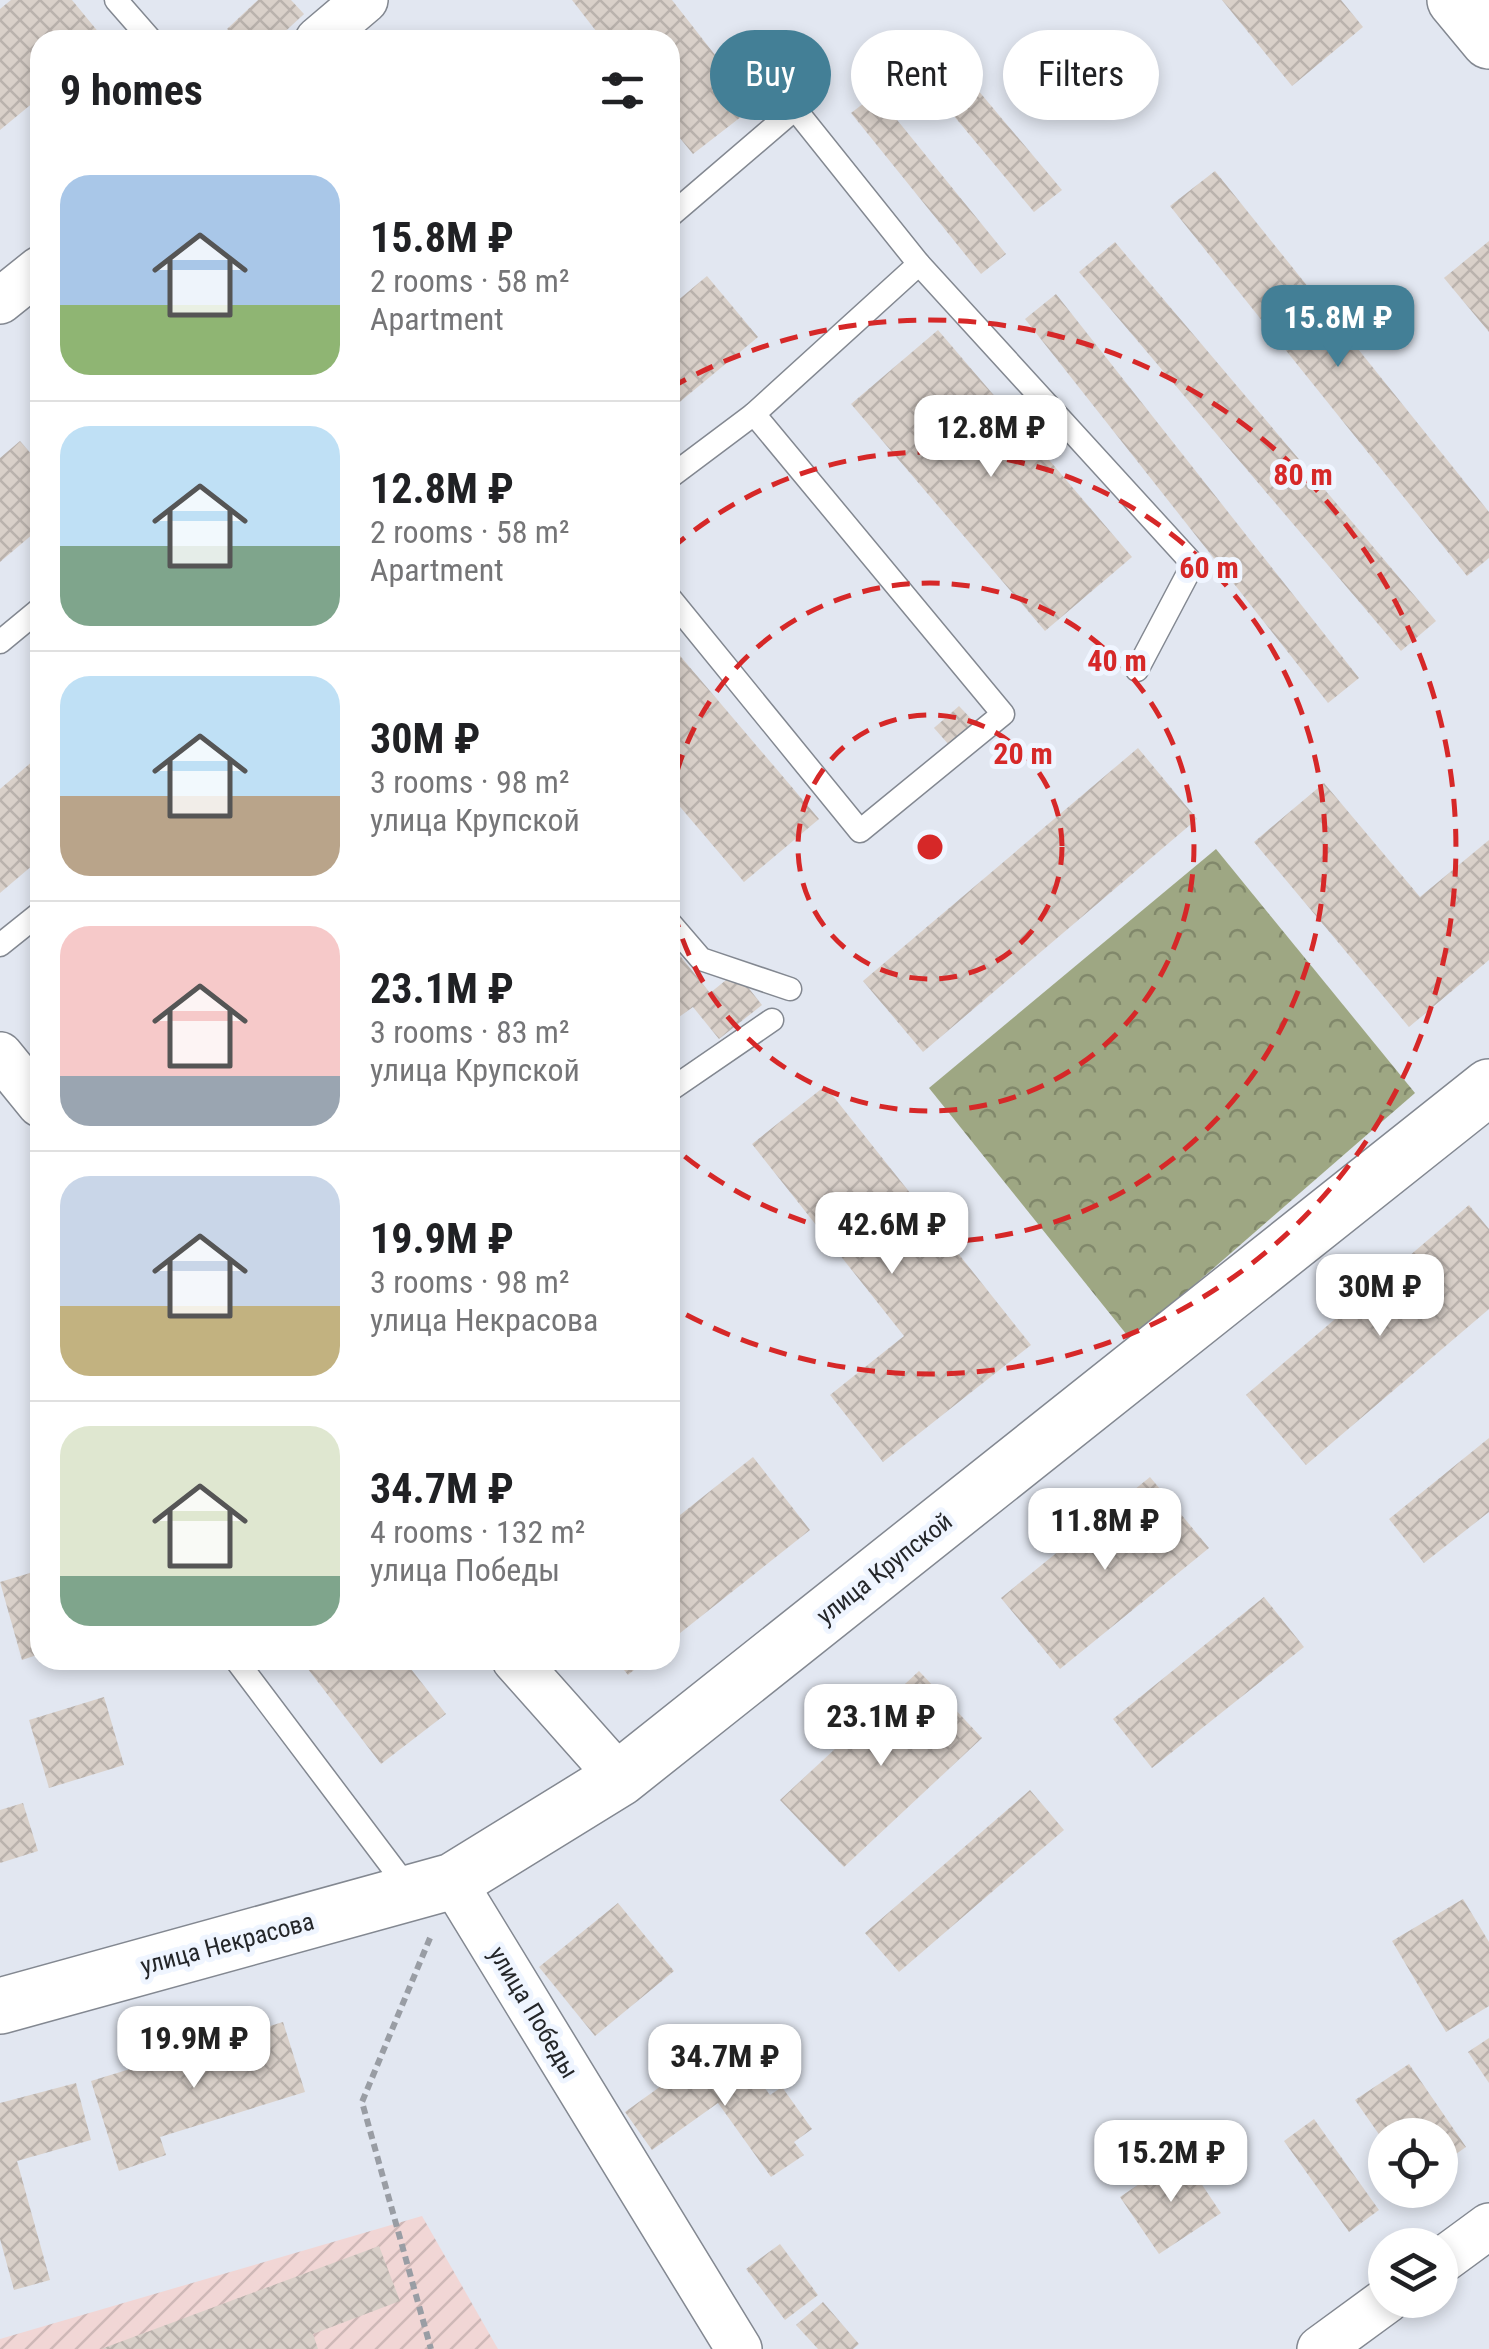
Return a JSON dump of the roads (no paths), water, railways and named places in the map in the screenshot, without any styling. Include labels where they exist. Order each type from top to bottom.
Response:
[{"type":"street","points":[[330,30],[365,0]]},
{"type":"street","points":[[1455,0],[1489,41]]},
{"type":"street","points":[[0,301],[30,276]]},
{"type":"street","points":[[0,1055],[30,1092]]},
{"type":"street","name":"улица Крупской","points":[[432,1886],[620,1778],[1489,1087]]},
{"type":"street","points":[[524,1670],[620,1778]]},
{"type":"street","name":"улица Некрасова","points":[[0,2006],[432,1886]]},
{"type":"street","name":"улица Победы","points":[[432,1886],[738,2349]]},
{"type":"street","points":[[1458,2249],[1489,2226]]},
{"type":"street","points":[[1320,2349],[1368,2314]]},
{"type":"lane","points":[[116,0],[142,30]]},
{"type":"lane","points":[[680,207],[795,109],[920,264],[1193,564],[1137,670]]},
{"type":"lane","points":[[680,469],[754,414],[920,264]]},
{"type":"lane","points":[[680,610],[860,831],[1003,714],[754,414]]},
{"type":"lane","points":[[0,642],[30,617]]},
{"type":"lane","points":[[0,945],[30,921]]},
{"type":"lane","points":[[680,934],[701,958],[790,988]]},
{"type":"lane","points":[[680,1083],[772,1020]]},
{"type":"lane","points":[[245,1670],[432,1886]]}]
